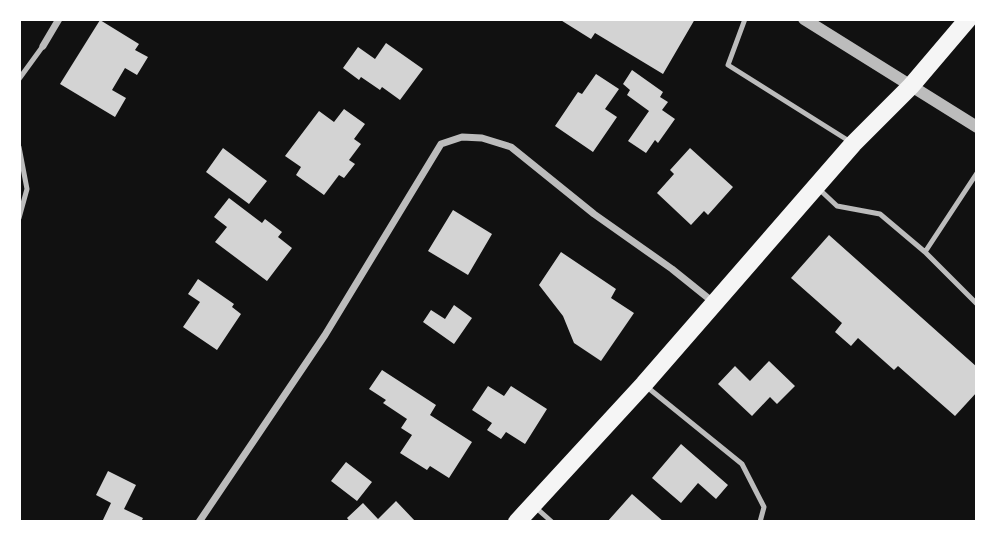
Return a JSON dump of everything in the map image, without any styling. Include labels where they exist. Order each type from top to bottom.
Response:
[{"type":"main road","points":[[517,522],[644,384],[853,144],[911,86],[968,19]]},
{"type":"street","points":[[43,46],[59,19]]},
{"type":"street","points":[[804,19],[977,127]]},
{"type":"street","points":[[199,522],[325,335],[441,144],[462,137],[482,138],[511,147],[594,214],[672,269],[714,303]]},
{"type":"lane","points":[[745,19],[727,65],[853,144]]},
{"type":"lane","points":[[19,79],[43,46]]},
{"type":"lane","points":[[19,147],[27,189],[19,218]]},
{"type":"lane","points":[[925,252],[977,173]]},
{"type":"lane","points":[[816,187],[837,206],[880,214],[925,252],[977,304]]},
{"type":"lane","points":[[644,384],[742,464],[764,507],[760,522]]},
{"type":"lane","points":[[533,505],[552,522]]},
{"type":"building","points":[[559,19],[695,19],[663,74],[595,33],[591,39]]},
{"type":"building","points":[[100,20],[139,44],[135,50],[148,57],[137,75],[125,68],[112,90],[126,98],[115,117],[60,84]]},
{"type":"building","points":[[386,43],[423,69],[400,100],[382,87],[380,90],[361,77],[359,80],[343,68],[358,47],[375,59]]},
{"type":"building","points":[[632,70],[663,92],[660,97],[668,102],[662,110],[675,119],[658,143],[655,140],[646,153],[628,141],[649,111],[627,95],[630,90],[623,84]]},
{"type":"building","points":[[596,74],[619,89],[605,109],[617,117],[593,152],[555,126],[578,92],[582,94]]},
{"type":"building","points":[[344,109],[365,124],[354,139],[361,144],[349,160],[355,164],[344,178],[339,175],[324,195],[296,175],[301,167],[285,156],[319,111],[334,122]]},
{"type":"building","points":[[223,148],[267,181],[249,204],[206,172]]},
{"type":"building","points":[[690,148],[733,187],[708,215],[704,211],[691,225],[657,193],[674,174],[670,170]]},
{"type":"building","points":[[229,198],[262,223],[265,219],[282,232],[278,237],[292,248],[267,281],[215,242],[227,227],[214,217]]},
{"type":"building","points":[[453,210],[492,234],[468,275],[428,251]]},
{"type":"building","points":[[829,235],[977,367],[977,392],[955,416],[898,366],[894,370],[858,338],[851,346],[835,332],[842,323],[791,278]]},
{"type":"building","points":[[561,252],[616,289],[611,298],[634,313],[601,361],[574,343],[563,316],[539,285]]},
{"type":"building","points":[[198,279],[234,304],[232,307],[241,314],[217,350],[183,327],[200,302],[188,294]]},
{"type":"building","points":[[454,305],[472,318],[454,344],[423,322],[431,310],[445,319]]},
{"type":"building","points":[[769,361],[795,386],[777,404],[770,397],[752,416],[718,384],[735,366],[750,381]]},
{"type":"building","points":[[382,370],[436,405],[430,415],[472,442],[449,478],[430,466],[427,470],[400,453],[412,435],[401,428],[407,419],[383,403],[386,400],[369,389]]},
{"type":"building","points":[[488,386],[504,396],[511,386],[547,409],[525,444],[506,432],[501,439],[487,430],[492,423],[472,410]]},
{"type":"building","points":[[681,444],[728,485],[716,499],[698,483],[681,503],[652,478]]},
{"type":"building","points":[[346,462],[372,482],[357,501],[331,481]]},
{"type":"building","points":[[108,471],[136,485],[124,509],[143,518],[141,522],[102,522],[111,503],[96,495]]},
{"type":"building","points":[[632,494],[664,522],[607,522]]},
{"type":"building","points":[[396,501],[416,522],[350,522],[347,518],[363,503],[378,519]]}]
